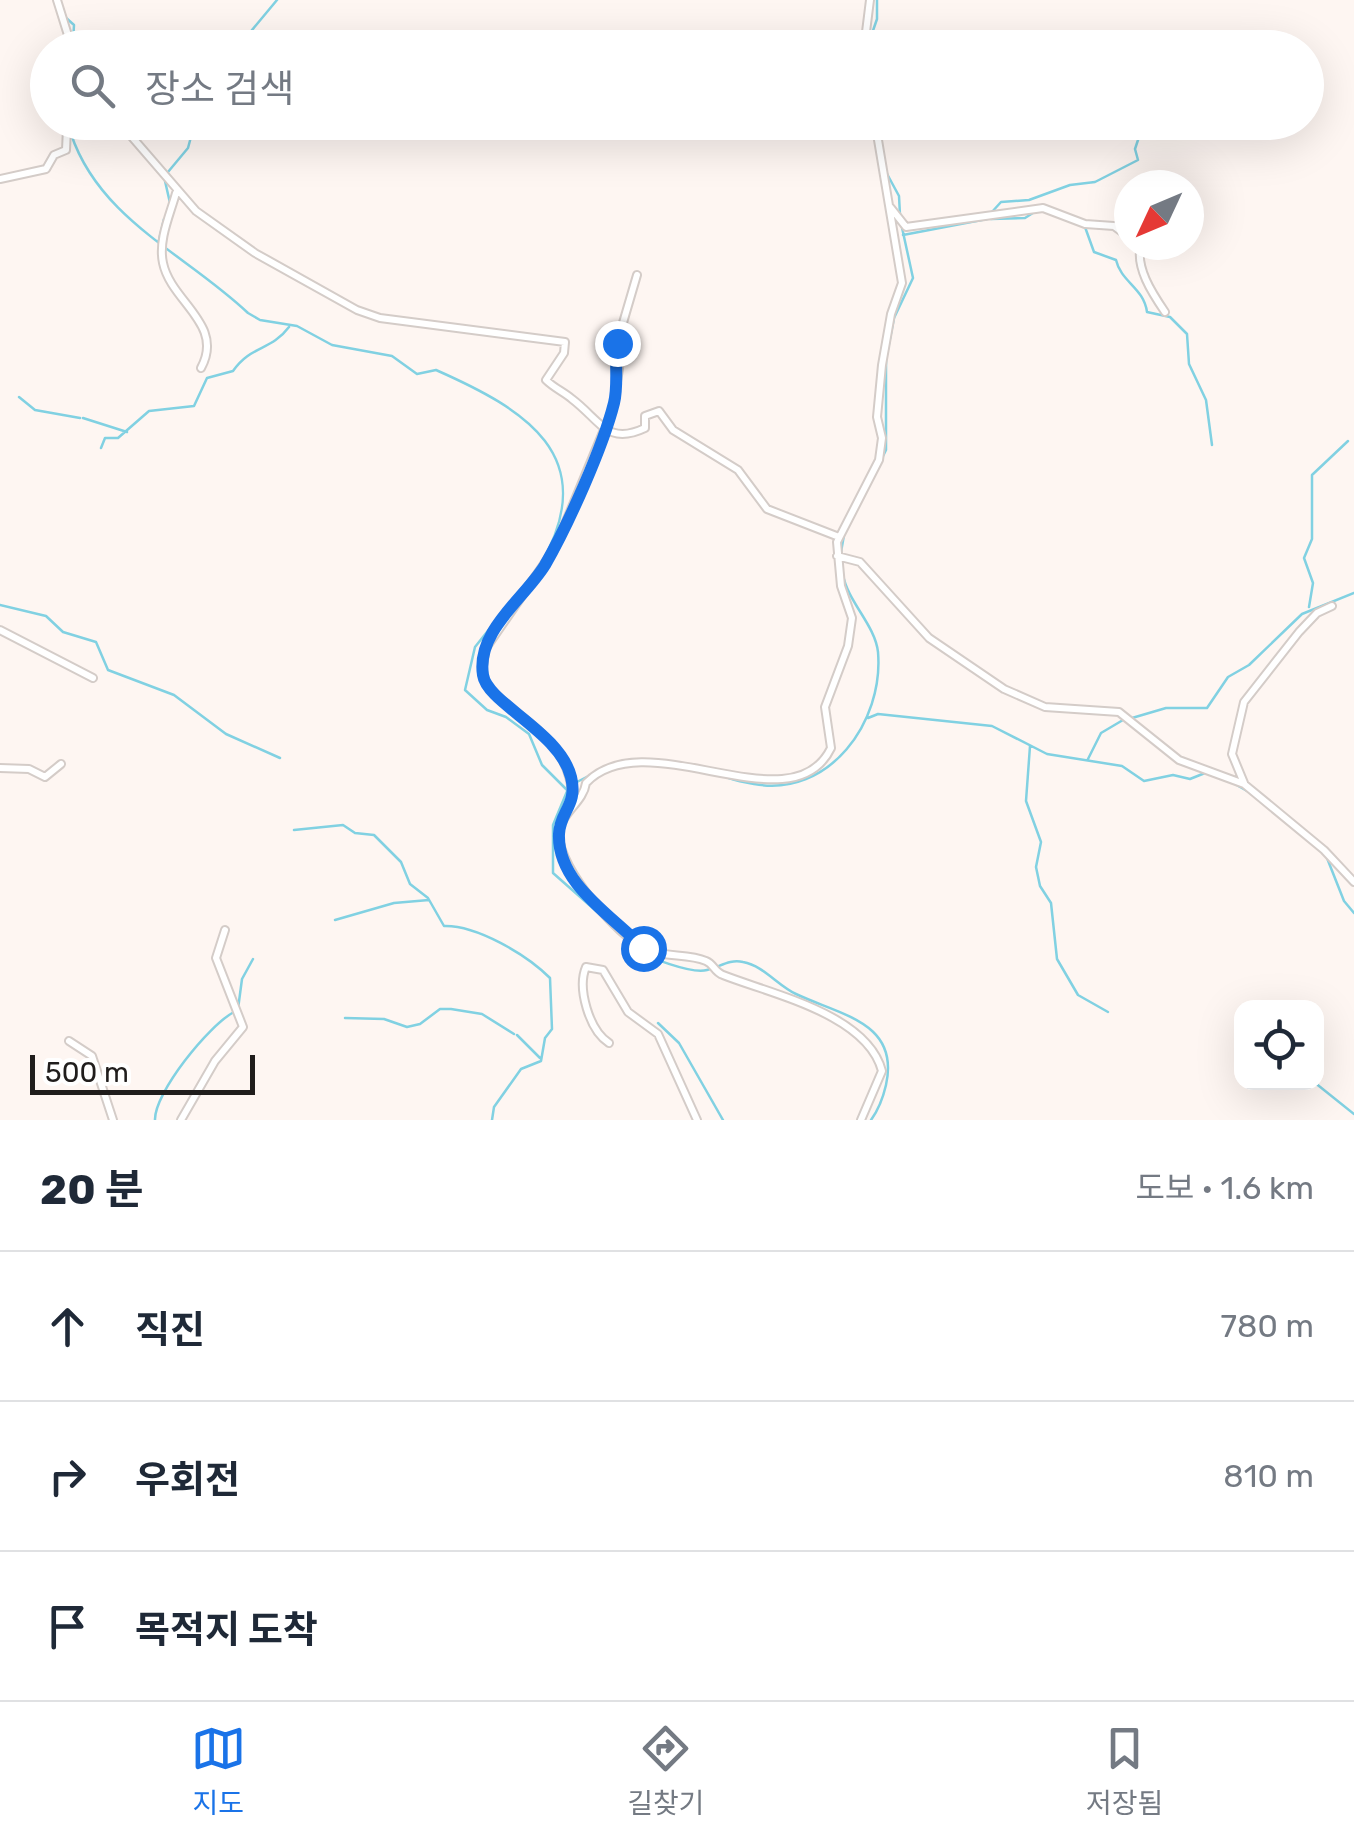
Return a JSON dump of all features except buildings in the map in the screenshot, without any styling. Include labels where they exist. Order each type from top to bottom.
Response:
[{"type":"street","points":[[57,0],[66,30]]},
{"type":"street","points":[[866,30],[870,0]]},
{"type":"street","points":[[0,179],[48,167],[54,155],[66,150],[66,140]]},
{"type":"street","points":[[133,140],[176,193],[256,253],[364,313],[565,342],[564,353],[546,380],[580,405],[604,430],[632,435],[646,428],[644,416],[659,411],[673,430],[738,470],[767,509],[838,537]]},
{"type":"street","points":[[861,1120],[882,1071],[866,1043],[810,1006],[720,974],[707,961],[643,948],[589,896],[566,865],[559,834],[592,776],[625,765],[673,764],[776,780],[822,765],[832,748],[825,708],[848,646],[852,621],[837,556],[838,537],[858,496],[876,474],[882,448],[877,418],[881,373],[889,322],[902,284],[878,140]]},
{"type":"street","points":[[176,193],[163,234],[162,261],[176,289],[200,319],[208,343],[200,368]]},
{"type":"street","points":[[890,207],[906,227],[1048,208],[1085,224],[1114,226]]},
{"type":"street","points":[[1139,260],[1165,312]]},
{"type":"street","points":[[573,805],[572,780],[564,760],[546,736],[487,686],[483,658],[493,632],[555,548],[604,430],[619,376],[615,350],[637,275]]},
{"type":"street","points":[[837,556],[858,560],[930,638],[1004,689],[1045,707],[1115,711],[1179,760],[1244,784],[1318,844],[1354,882]]},
{"type":"street","points":[[1244,784],[1232,750],[1244,702],[1313,617],[1332,606]]},
{"type":"street","points":[[0,630],[93,678]]},
{"type":"street","points":[[0,768],[29,769],[45,776],[61,764]]},
{"type":"street","points":[[181,1120],[214,1061],[243,1026],[216,958],[225,930]]},
{"type":"street","points":[[609,1043],[593,1028],[584,992],[586,967],[603,970],[628,1012],[658,1034],[697,1120]]},
{"type":"street","points":[[69,1041],[92,1056],[113,1120]]},
{"type":"waterway","points":[[252,30],[277,0]]},
{"type":"waterway","points":[[873,30],[877,0]]},
{"type":"waterway","points":[[64,16],[74,25],[74,30]]},
{"type":"waterway","points":[[74,140],[84,164],[123,213],[248,313],[260,320],[297,326],[332,345],[392,356],[417,374],[436,370],[498,401],[524,420],[545,441],[558,465],[563,493],[558,526],[541,564]]},
{"type":"waterway","points":[[168,172],[190,140]]},
{"type":"waterway","points":[[991,213],[1001,202],[1029,200],[1070,185],[1095,182],[1138,160],[1138,140]]},
{"type":"waterway","points":[[886,172],[899,196],[900,215]]},
{"type":"waterway","points":[[165,181],[170,203]]},
{"type":"waterway","points":[[991,219],[1025,218],[1036,211]]},
{"type":"waterway","points":[[159,240],[164,219]]},
{"type":"waterway","points":[[903,235],[987,219]]},
{"type":"waterway","points":[[863,497],[886,450],[886,359],[894,318],[913,278],[901,223]]},
{"type":"waterway","points":[[1085,227],[1094,252],[1116,260],[1142,297],[1147,312],[1170,317],[1187,334],[1189,364],[1206,400],[1212,445]]},
{"type":"waterway","points":[[101,448],[105,438],[118,438],[149,411],[194,406],[207,378],[233,371],[289,327]]},
{"type":"waterway","points":[[19,397],[35,410],[80,418]]},
{"type":"waterway","points":[[83,418],[127,432]]},
{"type":"waterway","points":[[1309,607],[1313,583],[1304,558],[1312,539],[1312,475],[1348,441]]},
{"type":"waterway","points":[[841,552],[844,535]]},
{"type":"waterway","points":[[533,574],[475,647],[465,690],[487,710],[506,717],[529,734],[542,765],[567,790]]},
{"type":"waterway","points":[[724,776],[754,784],[781,785],[806,779],[828,767],[861,728],[872,704],[878,652],[843,575]]},
{"type":"waterway","points":[[1132,718],[1166,708],[1207,708],[1228,677],[1249,665],[1302,614],[1354,593]]},
{"type":"waterway","points":[[0,605],[46,616],[63,632],[96,642],[108,670],[174,695],[226,734],[280,758]]},
{"type":"waterway","points":[[868,718],[878,714],[992,726],[1047,754],[1122,766],[1144,781],[1173,775],[1190,779],[1205,773]]},
{"type":"waterway","points":[[1088,759],[1101,733],[1123,720]]},
{"type":"waterway","points":[[1030,746],[1026,801],[1041,842],[1036,867],[1040,886],[1051,903],[1057,959],[1078,995],[1108,1012]]},
{"type":"waterway","points":[[648,760],[714,769]]},
{"type":"waterway","points":[[573,784],[610,765]]},
{"type":"waterway","points":[[1235,784],[1254,795]]},
{"type":"waterway","points":[[568,789],[553,825],[553,873],[604,918]]},
{"type":"waterway","points":[[294,830],[343,825],[355,833],[374,835],[401,862],[410,884],[428,898],[444,926],[471,930],[500,943],[550,978],[552,1029],[545,1038],[541,1061],[521,1069],[494,1107],[492,1120]]},
{"type":"waterway","points":[[1327,858],[1344,901],[1354,913]]},
{"type":"waterway","points":[[335,920],[394,903],[429,900]]},
{"type":"waterway","points":[[636,947],[659,960],[691,970],[733,962],[751,964],[796,994],[863,1024],[884,1047],[888,1064],[884,1094],[871,1120]]},
{"type":"waterway","points":[[238,1009],[242,979],[253,959]]},
{"type":"waterway","points":[[345,1018],[384,1019],[407,1027],[420,1024],[440,1009],[451,1009],[482,1014],[514,1034]]},
{"type":"waterway","points":[[155,1120],[173,1077],[211,1031],[234,1012]]},
{"type":"waterway","points":[[658,1023],[679,1043],[723,1120]]},
{"type":"waterway","points":[[517,1035],[540,1058]]},
{"type":"waterway","points":[[1324,1090],[1354,1114]]},
{"type":"route","points":[[617,343],[619,376],[604,430],[555,548],[493,632],[482,670],[490,689],[546,736],[564,760],[572,780],[573,805],[559,834],[566,865],[580,887],[643,948]]}]
